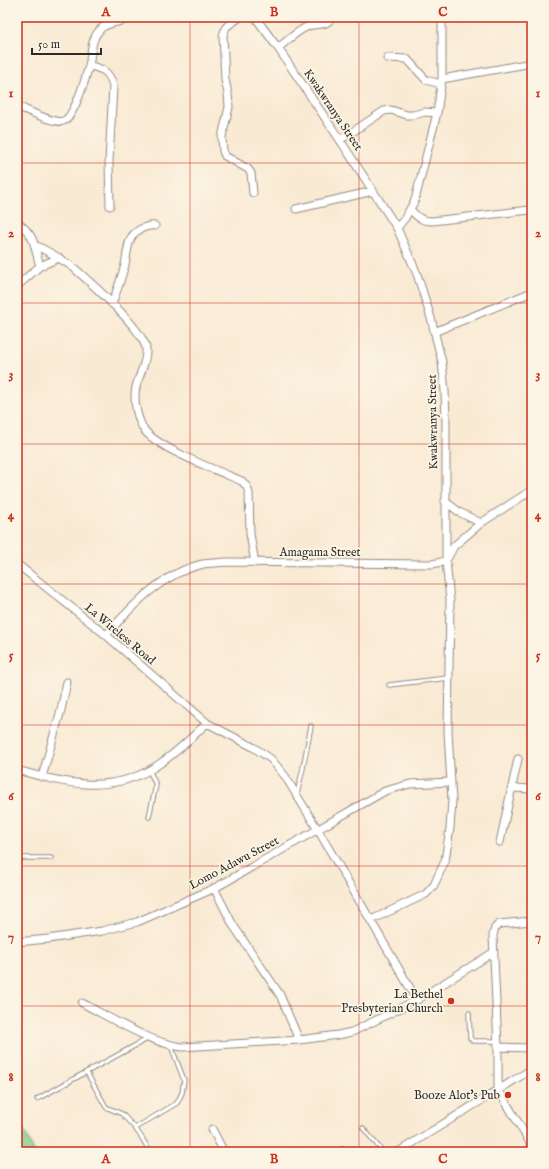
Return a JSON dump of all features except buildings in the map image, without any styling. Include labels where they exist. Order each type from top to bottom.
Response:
[{"type":"street","points":[[17,106],[55,121],[63,122],[68,118],[77,100],[89,66],[92,44],[96,34],[104,27],[139,17]]},
{"type":"street","points":[[240,17],[226,27],[223,35],[225,80],[229,107],[222,137],[223,151],[225,156],[248,169],[251,174],[253,193]]},
{"type":"street","name":"Kwakwranya Street","points":[[255,17],[278,48],[340,140],[397,228],[416,274],[442,362],[445,391],[446,560],[450,600],[448,744],[452,801],[447,854],[434,885],[426,894],[371,920]]},
{"type":"street","points":[[278,48],[309,26],[326,24],[331,17]]},
{"type":"street","points":[[397,228],[415,200],[437,113],[441,81],[442,17]]},
{"type":"street","points":[[387,58],[407,59],[426,80],[441,81],[532,63]]},
{"type":"street","points":[[89,66],[105,70],[112,80],[113,86],[109,162],[110,206]]},
{"type":"street","points":[[340,140],[384,111],[391,110],[413,116],[425,112],[437,113]]},
{"type":"street","points":[[296,209],[373,191]]},
{"type":"street","points":[[410,208],[418,218],[424,221],[530,210]]},
{"type":"street","points":[[17,222],[28,231],[36,245],[40,266]]},
{"type":"street","points":[[112,304],[119,287],[129,244],[133,235],[142,228],[150,225],[155,226]]},
{"type":"street","points":[[36,245],[74,268],[112,304],[129,322],[142,340],[145,347],[145,361],[135,393],[139,418],[141,425],[146,432],[161,443],[179,453],[245,483],[249,493],[250,534],[255,563]]},
{"type":"street","points":[[17,286],[40,266],[59,258]]},
{"type":"street","points":[[434,332],[532,292]]},
{"type":"street","points":[[446,560],[454,546],[481,523],[531,492]]},
{"type":"street","points":[[445,501],[459,512],[481,523]]},
{"type":"street","name":"Amagama Street","points":[[106,635],[123,616],[160,583],[178,572],[203,564],[225,562],[432,564],[446,560]]},
{"type":"street","name":"La Wireless Road","points":[[17,564],[106,635],[207,723],[253,747],[270,759],[285,776],[297,795],[417,1000]]},
{"type":"street","points":[[42,777],[61,710],[67,682]]},
{"type":"street","points":[[17,770],[72,784],[100,785],[134,778],[150,770],[170,756],[207,723]]},
{"type":"street","points":[[500,842],[518,759]]},
{"type":"street","name":"Lomo Adawu Street","points":[[17,942],[102,931],[137,922],[214,888],[385,791],[410,784],[451,782]]},
{"type":"street","points":[[512,788],[532,789]]},
{"type":"street","points":[[214,888],[233,924],[280,995],[299,1040]]},
{"type":"street","points":[[532,921],[499,924],[495,928],[493,935],[498,1044],[498,1089],[532,1146]]},
{"type":"street","points":[[82,1003],[150,1038],[171,1046],[182,1047],[299,1040],[352,1032],[417,1000],[494,952]]},
{"type":"street","points":[[498,1044],[532,1048]]},
{"type":"street","points":[[398,1152],[532,1069]]},
{"type":"street","points":[[212,1129],[224,1152]]},
{"type":"lane","points":[[389,685],[448,678]]},
{"type":"lane","points":[[297,795],[304,768],[311,726]]},
{"type":"lane","points":[[149,817],[156,785],[150,770]]},
{"type":"lane","points":[[17,858],[51,858]]},
{"type":"lane","points":[[469,1013],[470,1038],[472,1041],[498,1044]]},
{"type":"lane","points":[[37,1099],[150,1038]]},
{"type":"lane","points":[[135,1128],[177,1102],[182,1093],[184,1080],[171,1046]]},
{"type":"lane","points":[[87,1073],[106,1107],[122,1114],[135,1128],[150,1152]]},
{"type":"lane","points":[[363,1128],[383,1152]]},
{"type":"green space","points":[[18,1116],[34,1152],[17,1152]]},
{"type":"place","name":"La Bethel Presbyterian Church","points":[[451,1001]]},
{"type":"place","name":"Booze Alot's Pub","points":[[508,1095]]}]
